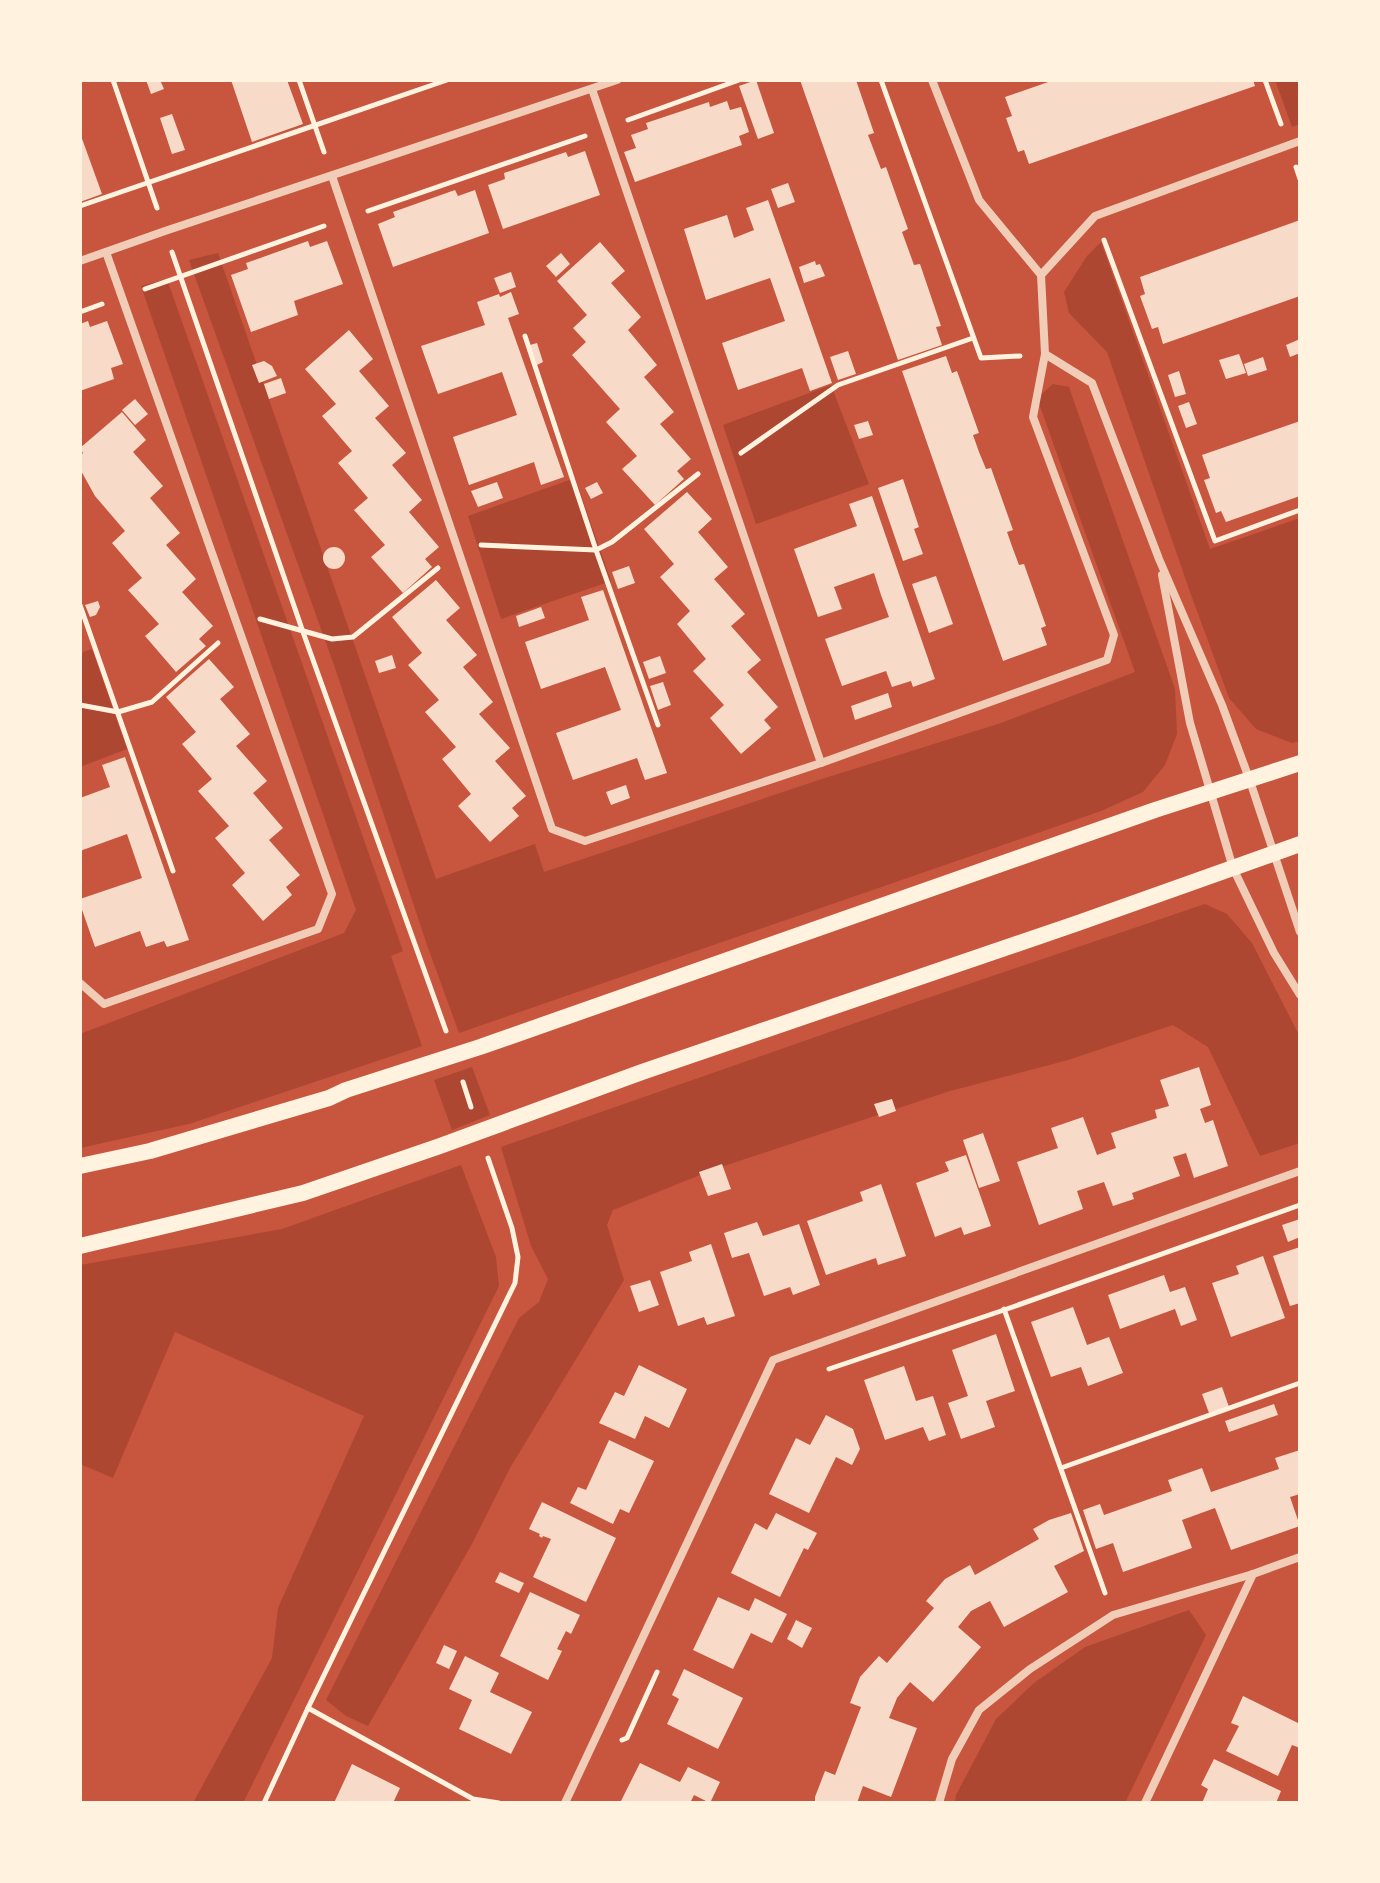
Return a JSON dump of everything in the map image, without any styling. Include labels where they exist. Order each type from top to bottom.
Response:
[{"type":"main road","points":[[80,1166],[150,1151],[329,1098],[1300,763]]},
{"type":"main road","points":[[80,1246],[303,1193],[1300,844]]},
{"type":"street","points":[[80,261],[617,80]]},
{"type":"street","points":[[332,176],[552,829],[585,841],[821,763],[1107,660],[1114,635],[1033,417],[1045,354],[1041,275],[979,200],[932,80]]},
{"type":"street","points":[[592,89],[821,763]]},
{"type":"street","points":[[1041,275],[1095,216],[1300,141]]},
{"type":"street","points":[[80,983],[104,1004],[318,929],[332,894],[106,252]]},
{"type":"street","points":[[1045,354],[1092,383],[1159,559],[1222,705],[1300,932]]},
{"type":"street","points":[[1159,559],[1190,723],[1233,868],[1274,953],[1300,995]]},
{"type":"street","points":[[565,1803],[773,1360],[1300,1171]]},
{"type":"street","points":[[939,1803],[952,1759],[979,1710],[1030,1669],[1113,1615],[1300,1557]]},
{"type":"street","points":[[1145,1803],[1253,1574]]},
{"type":"path","points":[[113,80],[303,632],[446,1032]]},
{"type":"path","points":[[299,80],[332,176]]},
{"type":"path","points":[[80,206],[447,80]]},
{"type":"path","points":[[80,312],[739,80]]},
{"type":"path","points":[[881,80],[981,358],[1045,354]]},
{"type":"path","points":[[1095,216],[1215,541],[1300,510]]},
{"type":"path","points":[[525,336],[658,725]]},
{"type":"path","points":[[80,705],[118,712],[152,702],[237,626],[255,617],[332,639],[353,637],[459,550],[484,545],[596,550],[612,542],[718,458],[740,454],[838,385],[973,338]]},
{"type":"path","points":[[80,605],[173,871]]},
{"type":"path","points":[[461,1077],[471,1107]]},
{"type":"path","points":[[264,1803],[515,1283],[518,1257],[512,1228],[487,1152]]},
{"type":"path","points":[[827,1370],[1300,1205]]},
{"type":"path","points":[[994,1281],[1113,1615]]},
{"type":"path","points":[[1061,1468],[1300,1383]]},
{"type":"path","points":[[591,1748],[627,1738],[660,1666]]},
{"type":"path","points":[[308,1708],[472,1801],[499,1803]]},
{"type":"shaded area","points":[[1275,80],[1300,80],[1300,124],[1292,127]]},
{"type":"shaded area","points":[[1101,242],[1210,549],[1300,518],[1300,741],[1292,743],[1256,729],[1229,698],[1107,352],[1069,313],[1064,292],[1087,256]]},
{"type":"shaded area","points":[[218,253],[436,879],[535,844],[544,872],[998,724],[1135,672],[1037,398],[1053,384],[1069,387],[1175,689],[1177,734],[1165,765],[1143,792],[1101,811],[459,1033],[335,668],[189,260]]},
{"type":"shaded area","points":[[167,279],[403,951],[391,956],[422,1046],[189,1124],[80,1148],[80,1034],[344,933],[356,910],[141,286]]},
{"type":"shaded area","points":[[831,385],[869,484],[756,524],[723,425]]},
{"type":"shaded area","points":[[575,478],[611,581],[501,619],[468,516]]},
{"type":"shaded area","points":[[92,649],[127,749],[80,767],[80,653]]},
{"type":"shaded area","points":[[1205,904],[1227,914],[1252,943],[1300,1037],[1300,1143],[1260,1156],[1208,1047],[1173,1025],[1068,1060],[950,1091],[715,1169],[613,1210],[607,1225],[624,1280],[510,1468],[473,1542],[368,1726],[346,1716],[326,1700],[519,1318],[539,1302],[548,1279],[531,1246],[501,1147]]},
{"type":"shaded area","points":[[472,1067],[490,1115],[452,1130],[434,1080]]},
{"type":"shaded area","points":[[461,1165],[496,1257],[499,1286],[243,1803],[193,1803],[272,1658],[278,1608],[364,1416],[175,1332],[113,1478],[80,1464],[80,1265],[282,1229]]},
{"type":"shaded area","points":[[1189,1610],[1206,1635],[1125,1803],[955,1803],[956,1795],[996,1719],[1034,1683],[1085,1647]]},
{"type":"building","points":[[146,80],[160,80],[164,89],[151,94]]},
{"type":"building","points":[[231,80],[287,80],[303,124],[252,142]]},
{"type":"building","points":[[756,80],[774,133],[758,139],[739,86]]},
{"type":"building","points":[[800,80],[856,80],[874,133],[868,135],[881,169],[886,167],[908,229],[902,232],[914,265],[920,264],[941,326],[936,327],[942,345],[898,360]]},
{"type":"building","points":[[1054,80],[1253,80],[1255,86],[1029,164],[1024,150],[1018,152],[1006,118],[1012,116],[1005,97]]},
{"type":"building","points":[[727,101],[730,110],[741,107],[749,132],[739,136],[742,145],[635,182],[624,152],[636,148],[631,135],[648,129],[646,123],[709,102],[710,107]]},
{"type":"building","points":[[172,114],[185,150],[172,154],[160,118]]},
{"type":"building","points":[[80,133],[102,194],[80,202]]},
{"type":"building","points":[[585,151],[600,195],[503,229],[488,185],[505,179],[504,173],[566,152],[568,157]]},
{"type":"building","points":[[788,183],[795,202],[778,208],[771,189]]},
{"type":"building","points":[[455,190],[458,196],[475,190],[489,233],[393,267],[378,224],[395,217],[393,212]]},
{"type":"building","points":[[768,200],[832,383],[810,391],[802,368],[738,390],[722,343],[785,321],[770,278],[706,300],[684,229],[727,215],[734,238],[754,230],[746,208]]},
{"type":"building","points":[[1300,220],[1300,296],[1163,344],[1158,327],[1152,329],[1140,296],[1145,294],[1140,277]]},
{"type":"building","points":[[308,241],[310,247],[327,241],[343,284],[294,301],[298,315],[251,332],[231,275],[248,269],[246,263]]},
{"type":"building","points":[[600,242],[625,271],[611,283],[641,317],[628,330],[657,365],[644,377],[674,412],[660,424],[691,459],[677,471],[684,479],[655,505],[622,469],[637,456],[606,422],[620,409],[572,355],[586,342],[573,328],[587,315],[557,281]]},
{"type":"building","points":[[561,253],[570,264],[556,277],[546,266]]},
{"type":"building","points":[[815,261],[816,265],[820,264],[825,276],[804,283],[799,267]]},
{"type":"building","points":[[511,272],[516,287],[500,293],[494,278]]},
{"type":"building","points":[[511,292],[519,314],[508,318],[564,477],[541,485],[534,462],[469,485],[453,437],[517,415],[502,372],[438,394],[421,346],[485,325],[477,302]]},
{"type":"building","points":[[88,321],[90,327],[107,321],[123,364],[111,368],[114,379],[80,391],[80,324]]},
{"type":"building","points":[[349,330],[373,359],[359,371],[389,406],[375,418],[406,453],[392,465],[422,500],[409,512],[439,547],[425,559],[432,567],[403,593],[371,557],[385,545],[354,510],[368,498],[338,463],[352,451],[322,416],[336,404],[305,369]]},
{"type":"building","points":[[1300,339],[1300,353],[1290,357],[1286,345]]},
{"type":"building","points":[[537,343],[543,362],[537,365],[530,345]]},
{"type":"building","points":[[848,351],[856,374],[838,380],[830,357]]},
{"type":"building","points":[[1239,354],[1246,373],[1226,379],[1219,360]]},
{"type":"building","points":[[946,356],[952,373],[957,371],[979,433],[973,435],[986,469],[991,468],[1013,530],[1007,532],[1019,565],[1024,564],[1046,626],[1041,628],[1047,645],[1003,661],[902,371]]},
{"type":"building","points":[[1263,357],[1267,370],[1248,376],[1244,364]]},
{"type":"building","points":[[264,361],[272,366],[277,376],[259,383],[252,365]]},
{"type":"building","points":[[1179,371],[1186,394],[1175,397],[1168,375]]},
{"type":"building","points":[[281,378],[286,393],[269,399],[264,384]]},
{"type":"building","points":[[135,399],[148,414],[135,425],[122,410]]},
{"type":"building","points":[[1189,402],[1197,424],[1186,428],[1178,406]]},
{"type":"building","points":[[122,412],[146,440],[133,452],[163,486],[150,498],[180,533],[166,545],[196,579],[182,592],[213,626],[199,639],[206,646],[176,672],[145,636],[159,624],[128,590],[142,578],[112,543],[125,531],[95,496],[80,469],[83,453],[80,448]]},
{"type":"building","points":[[868,421],[873,435],[859,439],[854,425]]},
{"type":"building","points":[[1300,421],[1300,496],[1226,522],[1221,511],[1216,513],[1204,480],[1210,478],[1202,455]]},
{"type":"building","points":[[903,479],[919,527],[914,529],[923,554],[903,561],[878,488]]},
{"type":"building","points":[[497,482],[503,498],[478,507],[471,491]]},
{"type":"building","points":[[597,482],[603,493],[591,499],[585,488]]},
{"type":"building","points":[[687,492],[712,519],[698,532],[728,567],[714,579],[745,614],[731,626],[761,660],[747,672],[778,707],[764,720],[771,728],[741,754],[710,718],[724,705],[693,671],[706,659],[677,624],[690,611],[660,577],[674,564],[644,529]]},
{"type":"building","points":[[872,496],[935,679],[913,687],[911,681],[892,687],[886,671],[842,686],[825,639],[889,617],[874,573],[834,587],[842,609],[818,617],[794,549],[857,526],[849,504]]},
{"type":"building","points":[[334,547],[342,550],[345,558],[342,566],[334,569],[326,566],[323,558],[326,550]]},
{"type":"building","points":[[629,566],[635,583],[618,589],[612,572]]},
{"type":"building","points":[[936,576],[953,624],[929,633],[912,584]]},
{"type":"building","points":[[436,580],[460,608],[446,620],[477,655],[463,667],[493,702],[479,714],[510,748],[495,761],[526,796],[512,808],[519,816],[490,842],[458,806],[471,794],[442,759],[456,747],[425,712],[439,700],[408,665],[422,653],[392,617]]},
{"type":"building","points":[[603,590],[667,773],[645,780],[637,758],[573,780],[556,733],[621,710],[605,667],[541,689],[525,642],[589,620],[581,597]]},
{"type":"building","points":[[98,601],[100,607],[96,615],[90,617],[85,605]]},
{"type":"building","points":[[541,607],[545,618],[519,627],[516,616]]},
{"type":"building","points":[[392,655],[396,668],[379,673],[375,661]]},
{"type":"building","points":[[660,656],[666,673],[649,679],[643,662]]},
{"type":"building","points":[[209,659],[234,687],[220,699],[250,734],[236,746],[267,781],[253,793],[283,828],[269,840],[300,875],[286,887],[292,895],[263,921],[232,885],[245,873],[215,838],[229,826],[198,791],[212,779],[182,744],[196,732],[166,697]]},
{"type":"building","points":[[663,682],[671,705],[658,710],[650,686]]},
{"type":"building","points":[[888,693],[892,707],[855,720],[851,706]]},
{"type":"building","points":[[125,757],[189,940],[167,947],[164,941],[146,947],[140,931],[95,947],[80,904],[80,899],[142,878],[127,834],[80,851],[80,798],[110,787],[102,765]]},
{"type":"building","points":[[626,785],[630,798],[611,805],[606,792]]},
{"type":"building","points":[[1199,1067],[1211,1105],[1200,1109],[1205,1123],[1213,1120],[1228,1166],[1194,1178],[1186,1153],[1173,1157],[1180,1176],[1132,1193],[1134,1199],[1113,1206],[1104,1182],[1077,1191],[1083,1209],[1039,1225],[1017,1162],[1058,1148],[1051,1128],[1083,1117],[1097,1155],[1116,1148],[1111,1133],[1157,1118],[1155,1110],[1169,1106],[1160,1080]]},
{"type":"building","points":[[892,1099],[896,1111],[879,1117],[874,1104]]},
{"type":"building","points":[[983,1133],[1000,1181],[979,1188],[963,1140]]},
{"type":"building","points":[[966,1155],[991,1226],[964,1235],[961,1227],[935,1237],[916,1183],[949,1171],[945,1162]]},
{"type":"building","points":[[722,1164],[731,1189],[708,1196],[699,1172]]},
{"type":"building","points":[[881,1184],[906,1256],[878,1265],[876,1258],[826,1275],[807,1221],[863,1201],[860,1192]]},
{"type":"building","points":[[1300,1219],[1300,1237],[1288,1242],[1282,1225]]},
{"type":"building","points":[[757,1222],[763,1236],[799,1224],[820,1285],[793,1295],[790,1287],[764,1296],[749,1253],[732,1258],[724,1233]]},
{"type":"building","points":[[711,1244],[735,1316],[707,1325],[704,1317],[678,1326],[660,1272],[692,1261],[689,1252]]},
{"type":"building","points":[[1300,1247],[1300,1303],[1290,1306],[1273,1256]]},
{"type":"building","points":[[1263,1256],[1285,1318],[1231,1337],[1212,1283],[1239,1274],[1236,1266]]},
{"type":"building","points":[[1164,1275],[1170,1292],[1185,1287],[1197,1320],[1181,1326],[1175,1309],[1120,1329],[1108,1295]]},
{"type":"building","points":[[650,1280],[659,1305],[639,1312],[630,1286]]},
{"type":"building","points":[[1073,1307],[1087,1345],[1109,1337],[1123,1373],[1088,1386],[1081,1367],[1051,1377],[1031,1322]]},
{"type":"building","points":[[996,1334],[1015,1391],[986,1401],[995,1427],[961,1439],[948,1403],[968,1396],[952,1350]]},
{"type":"building","points":[[639,1365],[687,1389],[669,1428],[645,1416],[635,1439],[599,1423],[615,1392],[624,1396]]},
{"type":"building","points":[[904,1366],[916,1401],[933,1396],[946,1435],[929,1441],[923,1427],[885,1440],[864,1380]]},
{"type":"building","points":[[1222,1387],[1229,1407],[1209,1413],[1202,1394]]},
{"type":"building","points":[[1274,1404],[1278,1415],[1229,1432],[1225,1421]]},
{"type":"building","points":[[826,1415],[853,1429],[860,1449],[852,1465],[836,1457],[809,1513],[769,1494],[796,1438],[810,1445]]},
{"type":"building","points":[[609,1440],[654,1461],[629,1513],[620,1509],[613,1524],[570,1503],[578,1487],[586,1490]]},
{"type":"building","points":[[1300,1450],[1300,1494],[1290,1497],[1300,1526],[1231,1550],[1215,1508],[1182,1520],[1192,1548],[1123,1572],[1113,1543],[1096,1549],[1083,1510],[1100,1504],[1104,1515],[1172,1491],[1168,1480],[1202,1468],[1211,1492],[1279,1469],[1275,1458]]},
{"type":"building","points":[[542,1502],[616,1538],[586,1602],[533,1577],[551,1539],[542,1538],[529,1529]]},
{"type":"building","points":[[776,1513],[817,1533],[808,1550],[804,1548],[780,1597],[731,1573],[755,1523],[767,1530]]},
{"type":"building","points":[[1071,1513],[1084,1551],[1054,1566],[1068,1592],[1004,1627],[990,1601],[971,1611],[958,1627],[981,1647],[933,1702],[910,1682],[897,1698],[889,1718],[917,1728],[891,1797],[863,1786],[857,1803],[815,1803],[825,1771],[835,1775],[861,1707],[850,1703],[860,1677],[879,1656],[887,1663],[934,1608],[926,1601],[945,1579],[970,1565],[975,1575],[1039,1539],[1033,1529]]},
{"type":"building","points":[[500,1572],[524,1583],[519,1593],[495,1582]]},
{"type":"building","points":[[530,1592],[580,1615],[571,1634],[566,1631],[557,1649],[562,1651],[548,1680],[500,1656]]},
{"type":"building","points":[[718,1597],[749,1611],[755,1598],[787,1614],[772,1643],[751,1633],[733,1669],[693,1650]]},
{"type":"building","points":[[796,1620],[812,1628],[802,1648],[787,1639]]},
{"type":"building","points":[[444,1645],[457,1651],[449,1669],[436,1663]]},
{"type":"building","points":[[465,1656],[499,1673],[490,1692],[532,1712],[511,1754],[459,1729],[472,1700],[449,1689]]},
{"type":"building","points":[[684,1669],[743,1698],[718,1749],[667,1724],[679,1699],[672,1695]]},
{"type":"building","points":[[1243,1696],[1300,1724],[1300,1748],[1292,1745],[1278,1776],[1226,1751],[1239,1726],[1231,1723]]},
{"type":"building","points":[[1214,1759],[1281,1791],[1276,1803],[1202,1803],[1208,1789],[1201,1785]]},
{"type":"building","points":[[640,1763],[680,1782],[688,1767],[720,1782],[710,1803],[694,1795],[690,1803],[620,1803]]},
{"type":"building","points":[[352,1764],[400,1788],[393,1803],[334,1803]]}]
